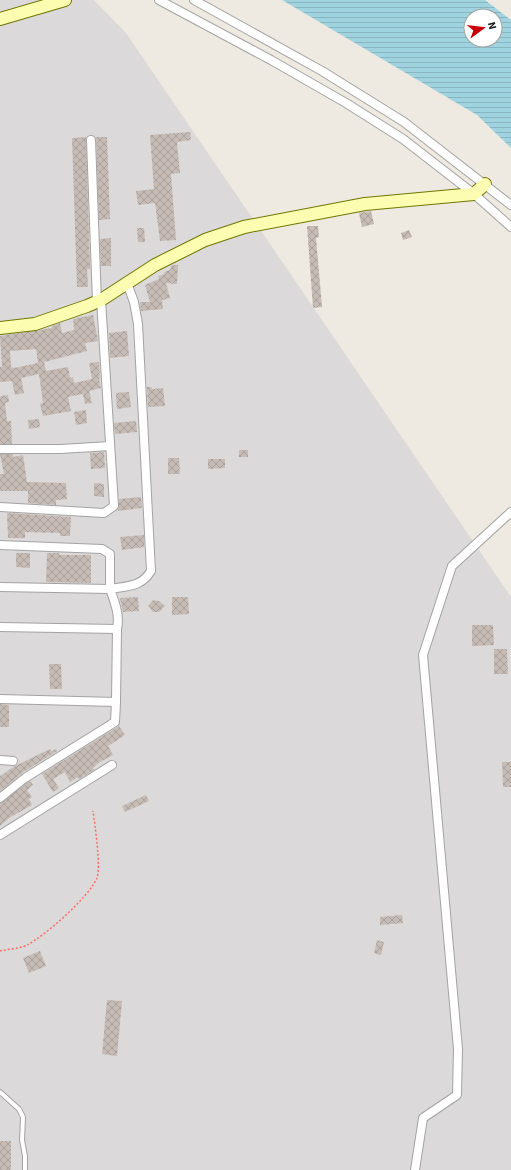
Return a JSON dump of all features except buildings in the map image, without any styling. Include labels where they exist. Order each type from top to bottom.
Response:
[{"type":"street","points":[[0,19],[65,0]]},
{"type":"street","points":[[159,0],[352,107],[403,139],[474,194],[511,227]]},
{"type":"street","points":[[194,0],[322,71],[404,122],[511,205]]},
{"type":"street","points":[[0,507],[104,513],[114,506],[99,301],[90,140]]},
{"type":"street","points":[[0,328],[35,324],[99,301],[155,265],[205,240],[244,227],[365,204],[474,194],[485,184]]},
{"type":"street","points":[[0,587],[110,589],[134,585],[146,580],[151,571],[138,324],[134,302],[127,283]]},
{"type":"street","points":[[0,450],[61,449],[110,446]]},
{"type":"street","points":[[415,1170],[423,1118],[457,1095],[458,1049],[423,655],[452,566],[511,512]]},
{"type":"street","points":[[0,545],[102,549],[110,554],[110,589],[117,611],[118,622],[115,722],[25,778],[0,798]]},
{"type":"street","points":[[0,627],[117,629]]},
{"type":"street","points":[[0,699],[116,702]]},
{"type":"street","points":[[0,760],[13,761]]},
{"type":"street","points":[[0,835],[112,765]]},
{"type":"lane","points":[[0,1092],[19,1109],[23,1117],[22,1140],[25,1156],[25,1170]]},
{"type":"path","points":[[0,951],[25,946],[42,936],[88,893],[97,877],[97,847],[93,811]]},
{"type":"shaded area","points":[[0,0],[94,0],[126,33],[511,597],[511,1170],[0,1170]]},
{"type":"water","points":[[282,0],[485,0],[495,8],[463,8],[463,48],[503,48],[503,14],[511,20],[511,148],[477,115]]}]
